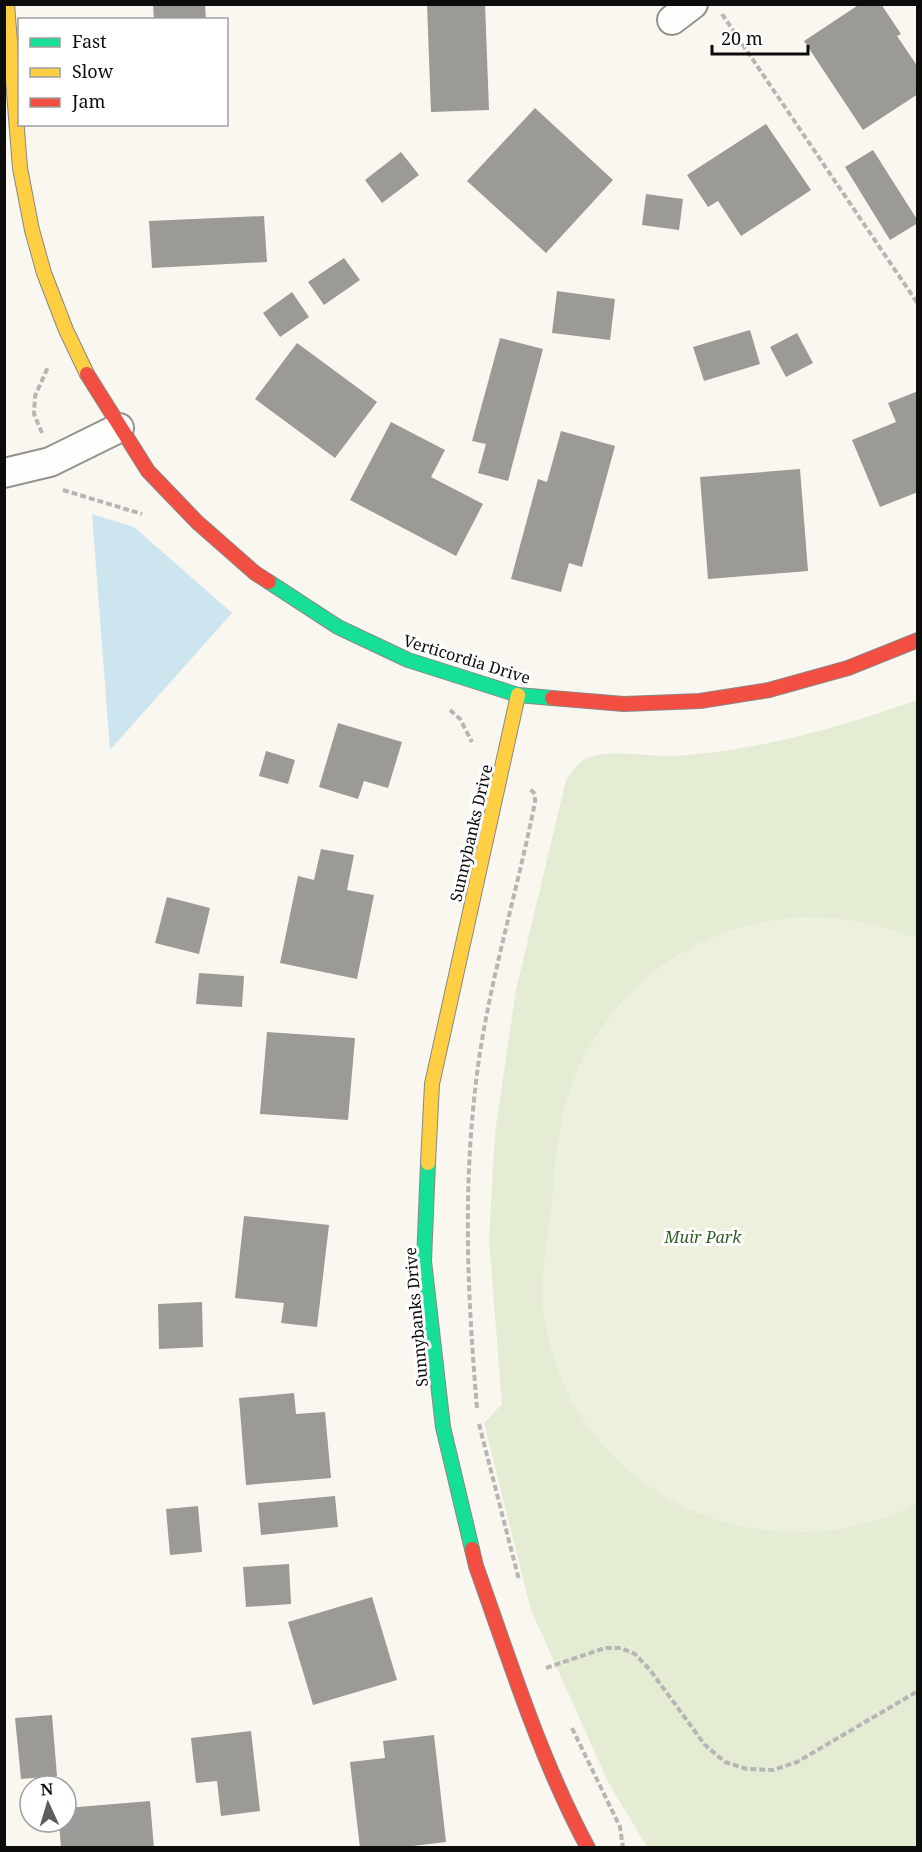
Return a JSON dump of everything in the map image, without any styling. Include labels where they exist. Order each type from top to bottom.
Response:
[{"type":"street","name":"Verticordia Drive","points":[[7,4],[20,168],[44,273],[66,330],[93,385],[148,471],[197,522],[255,573],[338,627],[358,637],[408,660],[518,695],[624,704],[700,701],[780,687],[848,668],[918,640]]},
{"type":"street","points":[[4,473],[50,462],[119,428]]},
{"type":"street","name":"Sunnybanks Drive","points":[[518,695],[432,1083],[424,1261],[443,1428],[476,1566],[537,1738],[588,1848]]},
{"type":"path","points":[[723,15],[918,304]]},
{"type":"path","points":[[521,1588],[478,1419],[469,1319],[466,1233],[470,1140],[480,1059],[494,981],[535,802],[535,794],[524,783]]},
{"type":"path","points":[[548,1676],[545,1668],[605,1648],[621,1648],[635,1654],[705,1745],[725,1762],[747,1769],[773,1770],[796,1762],[918,1691]]},
{"type":"path","points":[[569,1723],[620,1827],[623,1848]]},
{"type":"green space","name":"Muir Park","points":[[917,700],[917,1847],[647,1847],[608,1782],[531,1610],[484,1423],[502,1404],[489,1240],[495,1133],[516,990],[566,780],[581,762],[590,757],[613,754],[676,756],[738,749],[829,728]]},
{"type":"green space","points":[[799,917],[860,922],[888,928],[917,939],[918,1503],[866,1523],[812,1532],[758,1529],[706,1516],[658,1493],[616,1460],[582,1418],[557,1367],[547,1332],[542,1297],[557,1149],[563,1113],[586,1053],[603,1026],[623,1001],[646,979],[671,959],[699,943],[746,926]]},
{"type":"water","points":[[92,514],[134,527],[232,613],[110,750]]},
{"type":"building","points":[[153,4],[205,4],[206,18],[154,18]]},
{"type":"building","points":[[427,4],[485,4],[489,110],[431,112]]},
{"type":"building","points":[[860,4],[881,4],[901,34],[897,36],[918,67],[918,94],[863,130],[804,41]]},
{"type":"building","points":[[535,108],[613,180],[546,253],[467,181]]},
{"type":"building","points":[[766,124],[811,190],[741,236],[718,201],[708,207],[687,175]]},
{"type":"building","points":[[873,150],[918,221],[890,240],[845,167]]},
{"type":"building","points":[[401,152],[419,175],[382,203],[365,180]]},
{"type":"building","points":[[646,194],[683,199],[679,230],[642,225]]},
{"type":"building","points":[[264,216],[267,262],[152,268],[149,221]]},
{"type":"building","points":[[344,258],[360,280],[324,305],[308,282]]},
{"type":"building","points":[[557,291],[615,299],[610,340],[552,333]]},
{"type":"building","points":[[292,292],[309,317],[280,337],[263,313]]},
{"type":"building","points":[[750,330],[760,364],[704,381],[693,347]]},
{"type":"building","points":[[797,333],[813,363],[786,377],[770,347]]},
{"type":"building","points":[[500,338],[543,349],[508,481],[478,473],[486,444],[472,441]]},
{"type":"building","points":[[297,343],[377,402],[335,458],[255,399]]},
{"type":"building","points":[[918,391],[918,492],[880,507],[852,440],[896,422],[888,403]]},
{"type":"building","points":[[391,422],[445,450],[431,477],[483,504],[456,556],[350,500]]},
{"type":"building","points":[[561,431],[615,446],[582,567],[569,563],[561,592],[511,579],[538,479],[547,482]]},
{"type":"building","points":[[800,469],[808,571],[708,579],[700,477]]},
{"type":"building","points":[[338,723],[402,742],[388,788],[364,781],[358,799],[319,787]]},
{"type":"building","points":[[266,751],[295,760],[288,784],[259,776]]},
{"type":"building","points":[[321,849],[354,855],[347,890],[374,895],[357,979],[280,963],[298,876],[314,880]]},
{"type":"building","points":[[167,897],[210,908],[199,954],[155,943]]},
{"type":"building","points":[[199,973],[244,976],[242,1007],[196,1004]]},
{"type":"building","points":[[267,1032],[355,1038],[348,1120],[260,1114]]},
{"type":"building","points":[[244,1216],[329,1225],[317,1327],[281,1323],[284,1303],[235,1298]]},
{"type":"building","points":[[202,1302],[203,1347],[159,1349],[158,1304]]},
{"type":"building","points":[[294,1393],[296,1414],[325,1412],[331,1478],[246,1485],[239,1398]]},
{"type":"building","points":[[335,1496],[338,1527],[261,1535],[258,1503]]},
{"type":"building","points":[[198,1506],[202,1552],[170,1555],[166,1509]]},
{"type":"building","points":[[289,1564],[291,1604],[246,1607],[243,1567]]},
{"type":"building","points":[[372,1597],[397,1680],[313,1705],[288,1622]]},
{"type":"building","points":[[52,1715],[57,1774],[21,1774],[15,1718]]},
{"type":"building","points":[[251,1731],[260,1811],[221,1816],[217,1781],[196,1783],[191,1738]]},
{"type":"building","points":[[434,1735],[446,1842],[396,1848],[360,1848],[350,1762],[385,1758],[383,1741]]},
{"type":"building","points":[[150,1801],[154,1848],[61,1848],[60,1834],[78,1834],[78,1807]]},
{"type":"traffic: fast","points":[[269,582],[338,627],[408,660],[518,695],[552,698]]},
{"type":"traffic: fast","points":[[428,1163],[424,1261],[443,1427],[472,1549]]},
{"type":"traffic: slow","points":[[7,4],[20,168],[32,230],[44,273],[66,330],[87,374]]},
{"type":"traffic: slow","points":[[428,1163],[432,1084],[518,695]]},
{"type":"traffic: jam","points":[[87,374],[148,471],[197,522],[255,573],[269,582]]},
{"type":"traffic: jam","points":[[552,698],[624,704],[700,701],[769,690],[848,668],[918,640]]},
{"type":"traffic: jam","points":[[472,1549],[540,1745],[588,1848]]}]
